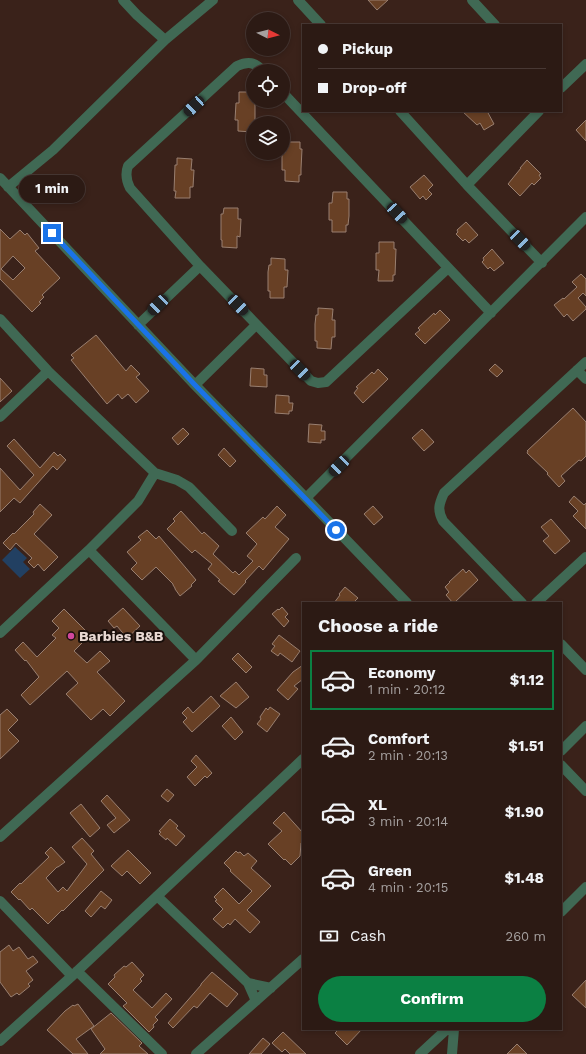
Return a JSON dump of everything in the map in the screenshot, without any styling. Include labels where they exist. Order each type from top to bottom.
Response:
[{"type":"street","points":[[124,0],[137,15],[165,40]]},
{"type":"street","points":[[8,187],[53,150],[165,40],[213,0]]},
{"type":"street","points":[[298,0],[320,24]]},
{"type":"street","points":[[476,1],[494,24]]},
{"type":"street","points":[[246,64],[237,66],[128,166],[126,178],[130,188],[200,266],[311,381],[315,383],[326,382],[448,268]]},
{"type":"street","points":[[562,87],[586,64]]},
{"type":"street","points":[[290,99],[491,313]]},
{"type":"street","points":[[401,112],[467,185],[542,263]]},
{"type":"street","points":[[467,185],[537,112]]},
{"type":"street","points":[[0,178],[195,385],[406,602]]},
{"type":"street","points":[[306,498],[542,263],[586,217]]},
{"type":"street","points":[[138,325],[200,266]]},
{"type":"street","points":[[0,319],[48,371],[155,473],[177,480],[189,487],[232,531]]},
{"type":"street","points":[[195,385],[256,325]]},
{"type":"street","points":[[521,602],[442,521],[439,514],[440,500],[444,493],[586,362]]},
{"type":"street","points":[[577,370],[586,380]]},
{"type":"street","points":[[0,417],[48,371]]},
{"type":"street","points":[[0,633],[89,550],[138,501],[155,473]]},
{"type":"street","points":[[89,550],[196,660]]},
{"type":"street","points":[[537,602],[586,557]]},
{"type":"street","points":[[0,837],[196,660],[296,558]]},
{"type":"street","points":[[562,645],[586,670]]},
{"type":"street","points":[[562,750],[586,726]]},
{"type":"street","points":[[0,1041],[75,974],[302,760]]},
{"type":"street","points":[[562,766],[586,791]]},
{"type":"street","points":[[562,911],[586,887]]},
{"type":"street","points":[[157,896],[248,983],[256,1001]]},
{"type":"street","points":[[0,900],[75,974],[162,1054]]},
{"type":"street","points":[[196,1054],[302,960]]},
{"type":"street","points":[[248,983],[271,988]]},
{"type":"street","points":[[420,1054],[446,1030]]},
{"type":"street","points":[[452,1054],[454,1030]]},
{"type":"water","points":[[15,547],[27,558],[23,562],[30,569],[20,578],[2,560]]},
{"type":"building","points":[[368,0],[388,0],[377,10]]},
{"type":"building","points":[[239,92],[246,92],[246,108],[255,108],[255,116],[246,116],[246,132],[238,131],[238,120],[235,120],[236,103],[239,103]]},
{"type":"building","points":[[463,112],[488,112],[494,124],[484,130],[480,123],[477,125]]},
{"type":"building","points":[[586,120],[586,141],[576,130]]},
{"type":"building","points":[[290,142],[300,142],[300,149],[302,149],[301,175],[299,175],[299,182],[285,181],[285,170],[282,170],[282,160],[290,160]]},
{"type":"building","points":[[177,158],[192,159],[191,170],[194,170],[193,187],[190,187],[190,198],[175,198],[175,165],[177,165]]},
{"type":"building","points":[[527,160],[541,174],[539,175],[541,178],[534,185],[532,183],[520,196],[508,184]]},
{"type":"building","points":[[424,175],[433,185],[428,190],[432,194],[426,200],[423,196],[420,199],[410,187]]},
{"type":"building","points":[[333,192],[347,192],[347,199],[349,199],[349,216],[348,225],[346,225],[346,232],[332,232],[332,220],[329,220],[329,203],[332,203]]},
{"type":"building","points":[[224,208],[238,208],[238,219],[241,219],[240,237],[237,236],[237,248],[222,247],[221,214],[223,214]]},
{"type":"building","points":[[466,222],[478,235],[469,243],[465,239],[463,241],[456,234],[458,232],[457,230]]},
{"type":"building","points":[[0,229],[10,239],[20,230],[25,235],[27,233],[39,248],[35,251],[60,278],[42,295],[44,297],[39,302],[41,303],[32,312],[0,279]],"holes":[[[13,256],[25,268],[13,280],[1,269]]]},
{"type":"building","points":[[379,242],[394,242],[394,249],[396,249],[395,275],[393,275],[393,281],[378,281],[379,270],[376,270],[376,253],[379,253]]},
{"type":"building","points":[[492,249],[504,263],[494,271],[490,267],[488,269],[482,262],[484,260],[483,258]]},
{"type":"building","points":[[271,258],[285,259],[285,270],[288,270],[287,287],[284,287],[284,298],[270,298],[270,291],[268,291],[268,272],[269,265],[271,265]]},
{"type":"building","points":[[581,274],[586,279],[586,296],[583,293],[578,298],[586,309],[573,321],[567,314],[564,317],[554,305],[563,298],[564,299],[577,287],[572,282]]},
{"type":"building","points":[[318,308],[333,309],[332,320],[335,320],[335,337],[332,337],[331,349],[317,348],[317,341],[315,341],[315,324],[316,315],[318,315]]},
{"type":"building","points":[[440,310],[450,320],[425,344],[415,334],[420,330],[418,328],[434,313],[435,315]]},
{"type":"building","points":[[96,335],[126,371],[131,365],[140,374],[136,377],[149,391],[136,403],[128,394],[122,399],[118,394],[107,404],[71,360],[74,358],[71,355]]},
{"type":"building","points":[[495,364],[503,371],[497,377],[489,370]]},
{"type":"building","points":[[251,368],[264,369],[264,375],[267,375],[267,387],[250,386]]},
{"type":"building","points":[[378,369],[388,379],[363,403],[354,393],[358,388],[356,387],[372,372],[374,374]]},
{"type":"building","points":[[0,378],[12,391],[0,402]]},
{"type":"building","points":[[276,395],[289,396],[289,403],[293,403],[292,411],[289,411],[289,414],[275,413]]},
{"type":"building","points":[[573,408],[586,422],[586,456],[581,461],[579,460],[561,476],[565,481],[559,487],[547,474],[548,473],[527,453],[527,451]]},
{"type":"building","points":[[309,424],[322,425],[321,431],[325,431],[325,440],[321,440],[321,443],[308,442]]},
{"type":"building","points":[[183,428],[189,434],[178,445],[172,438]]},
{"type":"building","points":[[422,429],[434,442],[424,451],[412,438]]},
{"type":"building","points":[[14,439],[40,468],[54,452],[58,456],[60,454],[66,460],[57,470],[53,466],[20,503],[14,498],[0,512],[0,468],[20,490],[34,475],[7,446]]},
{"type":"building","points":[[224,448],[236,461],[230,467],[218,455]]},
{"type":"building","points":[[574,496],[584,505],[586,503],[586,529],[573,516],[578,511],[569,502]]},
{"type":"building","points":[[40,504],[52,515],[34,534],[58,557],[44,571],[38,564],[34,568],[28,562],[32,558],[16,543],[10,550],[3,543],[34,514],[33,512]]},
{"type":"building","points":[[277,506],[286,515],[275,527],[289,539],[263,570],[259,566],[234,595],[218,581],[220,580],[208,569],[212,564],[195,550],[192,553],[167,529],[175,521],[173,519],[181,511],[202,534],[204,532],[219,546],[213,554],[233,573],[235,571],[239,575],[253,561],[247,556],[257,544],[246,533],[263,517],[265,519]]},
{"type":"building","points":[[373,506],[383,517],[374,525],[364,514]]},
{"type":"building","points":[[551,519],[570,541],[555,554],[543,541],[549,536],[541,527]]},
{"type":"building","points":[[147,530],[156,539],[159,536],[196,580],[191,585],[192,586],[180,596],[173,584],[156,567],[142,580],[131,569],[137,563],[127,552],[141,540],[138,537]]},
{"type":"building","points":[[463,569],[466,573],[469,570],[478,580],[455,602],[452,602],[446,595],[449,592],[445,587]]},
{"type":"building","points":[[345,587],[358,598],[354,602],[335,602],[340,595],[339,594]]},
{"type":"building","points":[[282,607],[288,614],[285,617],[289,621],[284,627],[272,614]]},
{"type":"building","points":[[123,608],[140,626],[127,638],[117,626],[114,628],[108,621]]},
{"type":"building","points":[[64,609],[90,635],[74,651],[87,663],[100,651],[110,661],[97,672],[125,701],[110,716],[103,709],[91,720],[66,694],[78,683],[67,671],[30,705],[21,695],[39,677],[26,660],[25,661],[15,650],[23,642],[37,657],[56,638],[52,635],[59,628],[52,621]]},
{"type":"building","points":[[279,635],[300,651],[292,662],[280,653],[278,656],[271,651],[275,646],[272,644]]},
{"type":"building","points":[[238,653],[252,667],[246,673],[232,659]]},
{"type":"building","points":[[302,666],[302,680],[294,686],[298,689],[288,700],[277,690],[293,672]]},
{"type":"building","points":[[236,682],[249,697],[236,708],[220,696]]},
{"type":"building","points":[[211,696],[220,706],[192,732],[183,722],[187,718],[182,713],[188,707],[193,713]]},
{"type":"building","points":[[270,707],[280,714],[267,732],[257,724],[266,708],[268,710]]},
{"type":"building","points":[[7,709],[18,720],[8,730],[19,741],[0,759],[0,715]]},
{"type":"building","points":[[231,717],[243,732],[235,740],[222,726]]},
{"type":"building","points":[[196,755],[212,773],[207,778],[205,776],[195,786],[187,777],[197,767],[191,761]]},
{"type":"building","points":[[167,789],[174,795],[168,802],[161,796]]},
{"type":"building","points":[[107,795],[130,820],[114,833],[107,825],[116,818],[101,801]]},
{"type":"building","points":[[81,804],[100,828],[90,837],[70,813]]},
{"type":"building","points":[[284,812],[302,832],[300,856],[291,865],[268,844],[282,831],[273,823]]},
{"type":"building","points":[[170,819],[178,826],[176,828],[185,836],[176,846],[167,838],[166,840],[159,834],[161,832],[159,831]]},
{"type":"building","points":[[82,838],[94,851],[91,854],[104,870],[48,924],[32,908],[30,910],[11,892],[49,857],[45,853],[51,847],[65,862],[57,867],[46,878],[58,892],[63,887],[67,891],[87,864],[72,847]]},
{"type":"building","points":[[128,850],[151,873],[140,884],[127,871],[122,876],[111,866]]},
{"type":"building","points":[[236,851],[238,853],[240,852],[244,856],[248,853],[257,861],[251,868],[271,886],[247,910],[260,922],[250,933],[235,919],[230,925],[228,923],[223,928],[213,919],[223,909],[215,901],[217,900],[214,897],[223,888],[239,904],[252,891],[230,871],[231,870],[224,863]]},
{"type":"building","points":[[101,891],[112,900],[105,909],[101,906],[91,917],[85,911]]},
{"type":"building","points":[[9,945],[13,951],[19,947],[28,959],[33,956],[38,962],[26,971],[33,980],[28,984],[30,986],[19,995],[17,993],[11,997],[0,982],[0,952]]},
{"type":"building","points":[[132,962],[144,975],[140,979],[142,981],[133,990],[152,1008],[166,993],[172,999],[155,1017],[158,1020],[149,1032],[123,1006],[127,1003],[108,984],[115,977],[114,975],[124,966],[126,967]]},
{"type":"building","points":[[212,972],[238,994],[227,1007],[210,993],[197,1008],[194,1006],[173,1028],[168,1023]]},
{"type":"building","points":[[586,980],[586,1008],[572,995]]},
{"type":"building","points":[[78,1004],[94,1026],[76,1039],[88,1054],[73,1054],[47,1030],[65,1011],[73,1005]]},
{"type":"building","points":[[111,1013],[142,1043],[139,1046],[148,1054],[100,1054],[105,1049],[91,1029]]},
{"type":"building","points":[[338,1030],[361,1030],[347,1045],[335,1033]]},
{"type":"building","points":[[283,1032],[306,1054],[290,1054],[285,1049],[282,1052],[272,1043]]},
{"type":"building","points":[[263,1038],[270,1044],[261,1054],[249,1054]]},
{"type":"building","points":[[517,1044],[527,1054],[507,1054]]},
{"type":"place","name":"Barbies B&B","points":[[71,636]]},
{"type":"route","points":[[52,233],[195,385],[336,530]]}]
